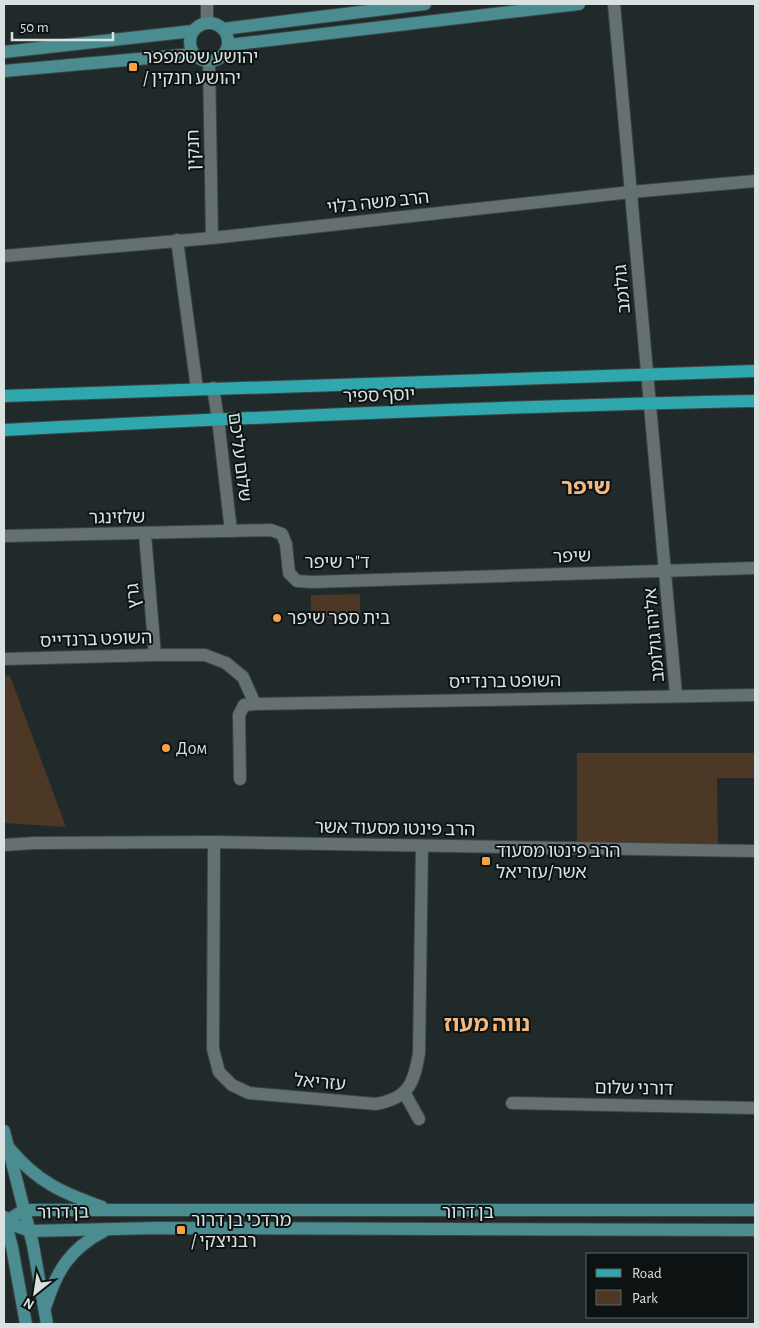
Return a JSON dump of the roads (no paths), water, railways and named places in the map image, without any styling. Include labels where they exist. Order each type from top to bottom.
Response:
[{"type":"main road","name":"יוסף ספיר","points":[[4,396],[755,371]]},
{"type":"main road","name":"יוסף ספיר","points":[[4,430],[218,419],[755,400]]},
{"type":"street","points":[[207,4],[207,22]]},
{"type":"street","points":[[223,29],[425,4]]},
{"type":"street","points":[[228,45],[580,4]]},
{"type":"street","name":"גולומב","points":[[614,4],[646,374],[666,571]]},
{"type":"street","points":[[207,22],[218,25],[223,29],[226,33],[228,45],[222,56],[209,61],[201,59],[194,54],[190,45],[193,31],[196,27],[207,22]]},
{"type":"street","points":[[4,52],[193,31]]},
{"type":"street","points":[[4,72],[194,54]]},
{"type":"street","name":"חנקין","points":[[209,61],[212,238]]},
{"type":"street","name":"הרב משה בלוי","points":[[4,256],[212,238],[631,192],[755,181]]},
{"type":"street","points":[[177,240],[196,389]]},
{"type":"street","name":"שלום עליכם","points":[[213,388],[232,531]]},
{"type":"street","name":"ד\"ר שיפר","points":[[232,531],[271,530],[282,534],[286,544],[289,573],[297,582],[389,580]]},
{"type":"street","name":"שלזינגר","points":[[4,536],[232,531]]},
{"type":"street","name":"גרץ","points":[[145,534],[155,654]]},
{"type":"street","name":"שיפר","points":[[389,580],[755,568]]},
{"type":"street","name":"אליהו גולומב","points":[[666,571],[676,695]]},
{"type":"street","name":"השופט ברנדייס","points":[[4,659],[155,654],[205,655],[226,662],[243,677],[255,704],[755,695]]},
{"type":"street","points":[[240,779],[239,716],[244,705],[255,704]]},
{"type":"street","name":"הרב פינטו מסעוד אשר","points":[[4,840],[35,843]]},
{"type":"street","name":"הרב פינטו מסעוד אשר","points":[[4,845],[35,843],[214,842],[755,851]]},
{"type":"street","name":"עזריאל","points":[[214,842],[214,1048],[219,1072],[232,1085],[249,1093],[376,1104],[391,1101],[404,1092]]},
{"type":"street","points":[[419,1119],[404,1092],[415,1076],[419,1053],[422,846]]},
{"type":"street","name":"דורני שלום","points":[[512,1103],[755,1108]]},
{"type":"street","points":[[4,1131],[30,1231],[47,1324]]},
{"type":"street","points":[[8,1146],[37,1177],[77,1198],[111,1210]]},
{"type":"street","name":"בן דרור","points":[[5,1218],[24,1210],[755,1210]]},
{"type":"street","points":[[5,1218],[26,1324]]},
{"type":"street","name":"בן דרור","points":[[5,1218],[30,1231],[106,1229],[755,1230]]},
{"type":"street","points":[[44,1310],[54,1280],[65,1263],[90,1238],[106,1229]]},
{"type":"place","name":"יהושע שטמפפר / יהושע חנקין","points":[[133,67]]},
{"type":"place","name":"בית ספר שיפר","points":[[277,618]]},
{"type":"place","name":"Дом","points":[[166,748]]},
{"type":"place","name":"הרב פינטו מסעוד אשר/עזריאל","points":[[486,861]]},
{"type":"place","name":"מרדכי בן דרור / רבניצקי","points":[[181,1230]]},
{"type":"district","name":"שיפר","points":[[586,486]]},
{"type":"district","name":"נווה מעוז","points":[[487,1023]]}]
